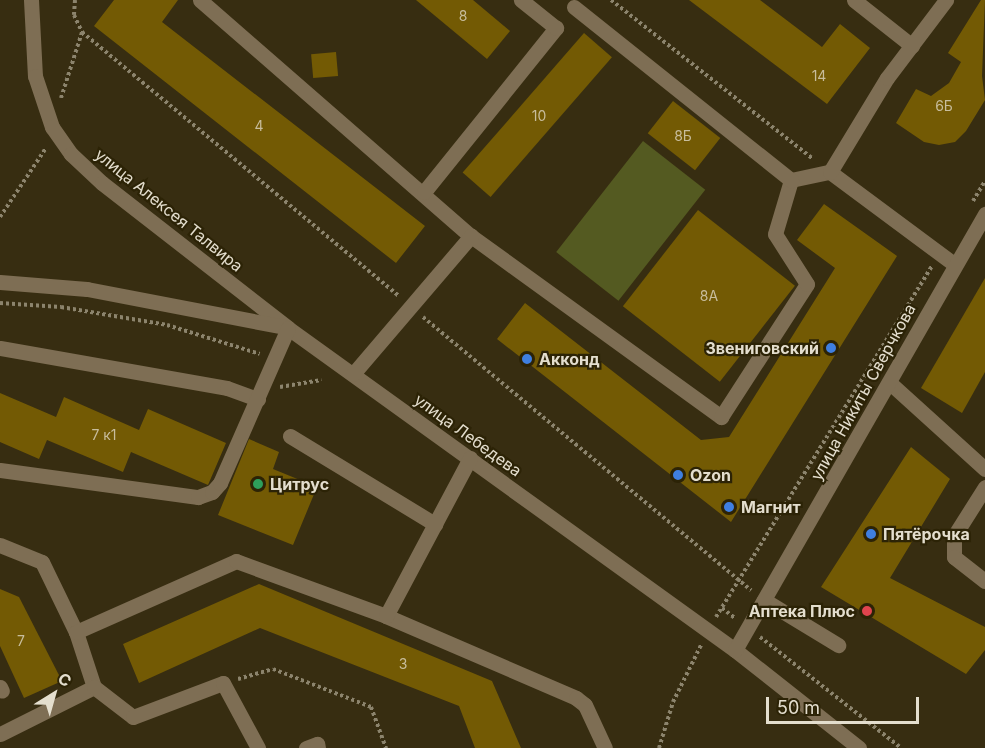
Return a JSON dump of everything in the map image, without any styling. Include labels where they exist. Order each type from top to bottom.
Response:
[{"type":"street","name":"улица Алексея Талвира","points":[[31,0],[35,76],[52,127],[71,154],[102,183],[288,328]]},
{"type":"street","points":[[200,0],[424,192],[471,236],[721,417],[807,284],[775,234],[791,180]]},
{"type":"street","points":[[521,0],[556,28]]},
{"type":"street","points":[[854,0],[912,46]]},
{"type":"street","points":[[791,180],[830,172],[887,78],[946,0]]},
{"type":"street","points":[[424,192],[573,4],[791,180]]},
{"type":"street","points":[[830,172],[954,264]]},
{"type":"street","name":"улица Никиты Сверчкова","points":[[735,650],[890,383],[954,264],[985,214]]},
{"type":"street","points":[[353,374],[471,236]]},
{"type":"street","name":"улица Лебедева","points":[[0,282],[87,289],[288,328],[708,630],[859,748]]},
{"type":"street","points":[[0,470],[198,497],[212,492],[220,483],[288,328]]},
{"type":"street","points":[[0,348],[260,394]]},
{"type":"street","points":[[890,383],[985,469]]},
{"type":"street","points":[[290,436],[435,525]]},
{"type":"street","points":[[386,616],[470,458]]},
{"type":"street","points":[[985,487],[954,536],[954,557],[985,581]]},
{"type":"street","points":[[0,545],[42,562],[76,632],[94,687],[134,717],[223,683],[258,748]]},
{"type":"street","points":[[76,632],[236,561],[386,616],[576,698],[585,705],[605,748]]},
{"type":"street","points":[[764,600],[838,645]]},
{"type":"street","points":[[0,734],[94,687]]},
{"type":"street","points":[[306,748],[316,744],[318,748]]},
{"type":"path","points":[[611,0],[830,172]]},
{"type":"path","points":[[968,208],[985,182]]},
{"type":"path","points":[[659,748],[673,702],[708,630],[940,253]]},
{"type":"path","points":[[0,303],[61,307],[166,325],[249,348],[274,362]]},
{"type":"path","points":[[260,394],[321,380]]},
{"type":"path","points":[[722,608],[901,748]]},
{"type":"path","points":[[223,683],[273,669],[360,703],[370,707],[386,748]]},
{"type":"green space","points":[[643,141],[705,190],[618,301],[556,252]]},
{"type":"building","points":[[114,0],[178,0],[162,22],[425,226],[396,263],[94,26]]},
{"type":"building","points":[[416,0],[473,0],[510,31],[487,59]]},
{"type":"building","points":[[689,0],[760,0],[822,47],[840,24],[870,48],[827,104]]},
{"type":"building","points":[[981,0],[985,0],[982,76],[985,100],[966,131],[955,142],[939,145],[924,142],[896,123],[916,89],[931,96],[949,83],[961,62],[948,53]]},
{"type":"building","points":[[584,33],[612,57],[491,197],[463,173]]},
{"type":"building","points":[[336,52],[338,76],[313,78],[311,54]]},
{"type":"building","points":[[673,101],[720,138],[695,170],[648,133]]},
{"type":"building","points":[[824,204],[897,256],[731,522],[497,339],[525,303],[701,440],[729,437],[835,268],[797,240]]},
{"type":"building","points":[[698,210],[795,286],[720,382],[623,306]]},
{"type":"building","points":[[985,278],[985,372],[962,413],[921,388]]},
{"type":"building","points":[[0,393],[56,417],[64,397],[139,430],[148,409],[226,443],[208,485],[131,452],[123,472],[47,440],[39,459],[0,442]]},
{"type":"building","points":[[249,439],[279,452],[273,469],[317,487],[293,545],[218,515]]},
{"type":"building","points":[[911,447],[950,479],[890,578],[985,627],[985,650],[966,674],[821,587]]},
{"type":"building","points":[[259,584],[492,681],[521,748],[475,748],[459,706],[260,628],[139,683],[123,644]]},
{"type":"building","points":[[0,589],[19,597],[62,681],[24,698],[0,646]]},
{"type":"place","name":"Звениговский","points":[[831,348]]},
{"type":"place","name":"Акконд","points":[[527,359]]},
{"type":"place","name":"Ozon","points":[[678,475]]},
{"type":"place","name":"Цитрус","points":[[258,484]]},
{"type":"place","name":"Магнит","points":[[729,507]]},
{"type":"place","name":"Пятёрочка","points":[[871,534]]},
{"type":"place","name":"Аптека Плюс","points":[[867,611]]}]
